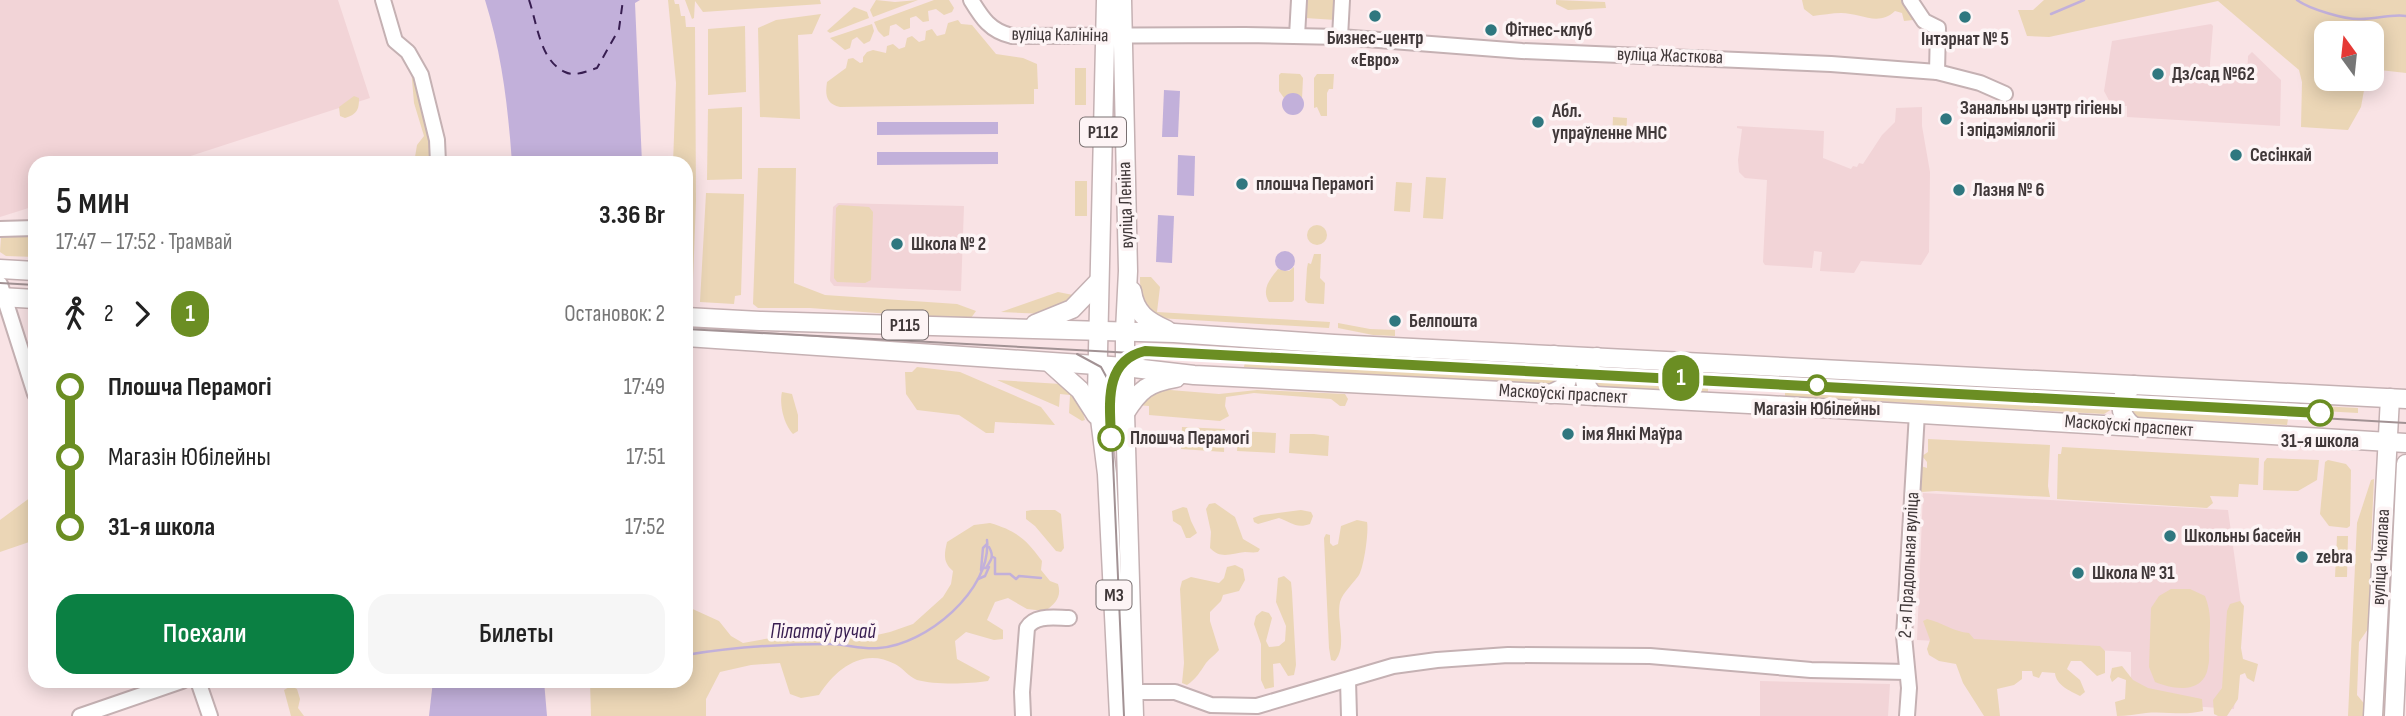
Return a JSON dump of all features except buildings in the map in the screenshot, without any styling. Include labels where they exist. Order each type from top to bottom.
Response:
[{"type":"main road","name":"вуліца Леніна","points":[[1106,0],[1114,37],[1128,271],[1125,368]]},
{"type":"main road","name":"вуліца Леніна","points":[[1098,330],[1098,282],[1114,37],[1122,0]]},
{"type":"main road","points":[[0,268],[28,270]]},
{"type":"main road","points":[[1128,271],[1134,306],[1140,314],[1174,333]]},
{"type":"main road","points":[[1018,328],[1067,313],[1080,303],[1098,282]]},
{"type":"main road","points":[[1,292],[28,298]]},
{"type":"main road","name":"Р115","points":[[693,317],[1098,330]]},
{"type":"main road","name":"Маскоўскі праспект","points":[[1098,330],[2398,399]]},
{"type":"main road","name":"Р112","points":[[1097,367],[1098,330]]},
{"type":"main road","name":"Р115","points":[[693,337],[1097,367]]},
{"type":"main road","points":[[1550,394],[1563,388],[1569,375],[1565,362],[1554,355]]},
{"type":"main road","points":[[1595,396],[1586,385],[1584,375],[1588,364],[1597,357]]},
{"type":"main road","points":[[1051,364],[1080,390],[1099,422]]},
{"type":"main road","name":"Маскоўскі праспект","points":[[1097,367],[1194,375],[1917,413],[2406,443]]},
{"type":"main road","name":"М3","points":[[1097,367],[1099,422],[1107,474],[1125,692],[1134,716]]},
{"type":"main road","name":"М3","points":[[1119,716],[1125,692],[1125,368]]},
{"type":"main road","points":[[1125,413],[1141,390],[1152,383],[1194,375]]},
{"type":"main road","points":[[2103,424],[2110,418],[2115,403],[2112,390],[2105,383]]},
{"type":"main road","points":[[2133,426],[2123,415],[2121,404],[2124,395],[2134,385]]},
{"type":"main road","name":"вуліца Чкалава","points":[[2373,716],[2387,443],[2398,399]]},
{"type":"main road","points":[[2334,440],[2359,447],[2371,456],[2378,470],[2384,496]]},
{"type":"main road","name":"вуліца Чкалава","points":[[2394,716],[2406,464]]},
{"type":"street","points":[[383,0],[396,41],[408,52],[421,75],[437,140],[438,156]]},
{"type":"street","name":"вуліца Калініна","points":[[971,0],[983,20],[1001,34],[1025,37],[1114,37]]},
{"type":"street","points":[[1297,36],[1299,0]]},
{"type":"street","points":[[1340,37],[1342,0]]},
{"type":"street","points":[[1910,0],[1924,21],[1938,28],[1937,72]]},
{"type":"street","name":"вуліца Жасткова","points":[[1114,37],[1340,37],[1522,51],[1723,58],[1937,72],[1980,83],[2005,94]]},
{"type":"street","points":[[0,229],[28,228]]},
{"type":"street","points":[[1,292],[28,373]]},
{"type":"street","points":[[19,346],[28,347]]},
{"type":"street","name":"2-я Прадольная вуліца","points":[[1907,716],[1904,636],[1917,413]]},
{"type":"street","points":[[1023,716],[1027,628],[1030,622],[1038,619],[1069,618]]},
{"type":"street","points":[[1125,692],[1175,692],[1221,707],[1257,706],[1393,666],[1437,660],[1582,654],[1650,656],[1811,670],[1907,672]]},
{"type":"street","points":[[1348,680],[1349,716]]},
{"type":"street","points":[[80,716],[162,688]]},
{"type":"street","points":[[200,688],[210,716]]},
{"type":"shaded area","points":[[0,0],[338,0],[370,98],[191,156],[28,156],[28,208],[0,217]]},
{"type":"shaded area","points":[[485,0],[640,0],[635,3],[642,156],[511,156],[496,40]]},
{"type":"shaded area","points":[[668,0],[679,4],[681,16],[685,16],[686,27],[695,27],[696,201],[693,280],[693,156],[673,156],[676,83]]},
{"type":"shaded area","points":[[685,0],[820,0],[821,4],[703,12],[695,1],[692,19]]},
{"type":"shaded area","points":[[876,0],[918,0],[873,17],[870,10]]},
{"type":"shaded area","points":[[934,0],[949,0],[954,8],[952,12],[944,15],[936,9],[928,11],[929,21],[923,22],[916,16],[910,18],[910,28],[904,30],[896,24],[890,26],[889,35],[884,37],[878,31],[874,22]]},
{"type":"shaded area","points":[[1306,0],[1337,0],[1336,20],[1305,18]]},
{"type":"shaded area","points":[[1556,0],[1605,2],[1606,8],[1568,10],[1556,4]]},
{"type":"shaded area","points":[[1802,0],[1908,0],[1916,15],[1913,20],[1904,21],[1902,13],[1895,11],[1889,16],[1876,19],[1841,13],[1813,16],[1804,9]]},
{"type":"shaded area","points":[[2044,0],[2406,0],[2406,73],[2384,70],[2384,21],[2314,21],[2314,91],[2364,91],[2361,107],[2348,130],[2301,127],[2302,82],[2299,70],[2218,1],[2049,37],[2027,36],[2018,10],[2033,10]]},
{"type":"shaded area","points":[[854,7],[867,12],[869,18],[830,33],[827,31]]},
{"type":"shaded area","points":[[821,14],[812,34],[798,35],[800,119],[760,117],[758,28],[776,20]]},
{"type":"shaded area","points":[[958,20],[961,24],[972,25],[996,54],[1023,58],[1037,64],[1038,89],[1034,89],[1034,104],[840,107],[829,101],[827,82],[846,68],[848,59],[853,58],[860,63],[867,52],[873,50],[886,53],[887,46],[893,44],[899,49],[905,47],[907,38],[912,36],[919,42],[925,40],[926,31],[932,29],[937,36],[945,34],[948,23]]},
{"type":"shaded area","points":[[872,24],[874,31],[870,41],[864,44],[857,37],[852,40],[850,48],[845,50],[830,38]]},
{"type":"shaded area","name":"Дз/сад №62","points":[[2211,24],[2209,76],[2247,79],[2248,56],[2252,52],[2281,80],[2280,126],[2127,117],[2127,106],[2112,106],[2104,91],[2112,41]]},
{"type":"shaded area","points":[[745,26],[746,92],[708,95],[708,29]]},
{"type":"shaded area","points":[[411,68],[415,70],[429,128],[431,156],[415,156],[417,145],[424,136],[414,103]]},
{"type":"shaded area","points":[[1075,68],[1086,68],[1086,105],[1075,105]]},
{"type":"shaded area","points":[[1281,73],[1300,74],[1303,78],[1302,99],[1298,95],[1284,98],[1279,91]]},
{"type":"shaded area","points":[[1317,74],[1334,74],[1333,89],[1329,89],[1327,93],[1327,116],[1321,116],[1317,107],[1314,108],[1314,78]]},
{"type":"shaded area","points":[[1164,90],[1180,91],[1178,137],[1162,137]]},
{"type":"shaded area","points":[[1293,93],[1303,100],[1304,104],[1297,114],[1293,115],[1283,108],[1282,104],[1289,94]]},
{"type":"shaded area","points":[[354,96],[359,98],[356,111],[345,118],[340,116],[339,107]]},
{"type":"shaded area","points":[[742,107],[742,179],[707,180],[708,109]]},
{"type":"shaded area","points":[[1922,107],[1922,126],[1930,172],[1929,252],[1921,265],[1861,261],[1854,273],[1820,271],[1822,252],[1814,251],[1812,268],[1765,265],[1767,180],[1745,178],[1739,172],[1742,129],[1737,126],[1824,131],[1823,158],[1851,169],[1859,163],[1863,164],[1882,135],[1895,122],[1896,108]]},
{"type":"shaded area","points":[[1613,117],[1627,118],[1626,141],[1612,141]]},
{"type":"shaded area","points":[[877,122],[998,122],[998,134],[877,135]]},
{"type":"shaded area","points":[[877,152],[998,152],[998,164],[877,165]]},
{"type":"shaded area","points":[[1178,155],[1195,156],[1194,196],[1177,195]]},
{"type":"shaded area","points":[[758,168],[796,168],[794,283],[825,295],[957,304],[976,311],[971,318],[956,319],[810,308],[758,308],[753,304]]},
{"type":"shaded area","points":[[1426,177],[1446,178],[1443,219],[1423,218]]},
{"type":"shaded area","points":[[1075,181],[1087,181],[1087,216],[1075,216]]},
{"type":"shaded area","points":[[1396,182],[1412,183],[1410,212],[1394,211]]},
{"type":"shaded area","points":[[706,193],[744,194],[741,295],[735,296],[734,304],[700,302]]},
{"type":"shaded area","name":"Школа № 2","points":[[838,203],[964,206],[961,291],[834,286],[830,281],[833,207]]},
{"type":"shaded area","points":[[839,205],[869,207],[873,212],[871,280],[865,283],[837,282],[834,278],[836,208]]},
{"type":"shaded area","points":[[1158,215],[1174,216],[1172,263],[1156,262]]},
{"type":"shaded area","points":[[1317,225],[1324,228],[1327,235],[1324,242],[1317,245],[1310,242],[1307,235],[1310,228]]},
{"type":"shaded area","points":[[28,235],[28,257],[6,256],[0,252],[1,237]]},
{"type":"shaded area","points":[[1281,251],[1289,251],[1295,261],[1289,271],[1281,271],[1275,265],[1275,257]]},
{"type":"shaded area","points":[[1314,254],[1321,254],[1320,278],[1325,283],[1324,304],[1308,303],[1305,300],[1307,268]]},
{"type":"shaded area","points":[[1294,267],[1294,300],[1269,302],[1266,288],[1272,277],[1278,269],[1289,271]]},
{"type":"shaded area","points":[[1140,277],[1151,277],[1160,287],[1157,312],[1330,322],[1329,328],[1158,318],[1145,306]]},
{"type":"shaded area","points":[[1058,292],[1078,296],[1046,314],[1001,312]]},
{"type":"shaded area","points":[[1338,323],[1395,330],[1395,336],[1338,328]]},
{"type":"shaded area","points":[[1150,348],[1558,366],[1563,371]]},
{"type":"shaded area","points":[[1245,362],[1563,380],[1552,386],[1244,367]]},
{"type":"shaded area","points":[[1595,366],[1776,376],[1776,380],[1589,370]]},
{"type":"shaded area","points":[[917,367],[960,372],[1041,407],[1055,425],[995,422],[994,433],[986,433],[959,415],[917,410],[906,394],[905,372],[912,372]]},
{"type":"shaded area","points":[[1785,377],[2104,394],[2112,399],[1853,385],[1853,382]]},
{"type":"shaded area","points":[[997,380],[1061,384],[1080,402],[1085,420],[1082,421],[1069,413],[1070,395],[1060,394],[1059,407]]},
{"type":"shaded area","points":[[1589,381],[1708,387],[1708,394],[1595,388]]},
{"type":"shaded area","points":[[1158,389],[1219,394],[1257,390],[1345,394],[1348,399],[1345,406],[1340,406],[1331,399],[1254,393],[1226,397],[1225,406],[1229,416],[1220,421],[1149,415],[1149,406],[1136,405]]},
{"type":"shaded area","points":[[1785,391],[2112,409],[2104,414],[1785,396]]},
{"type":"shaded area","points":[[782,392],[792,394],[798,415],[798,431],[793,434],[783,414]]},
{"type":"shaded area","points":[[2131,396],[2358,408],[2358,413],[2126,400]]},
{"type":"shaded area","points":[[2124,410],[2288,419],[2287,425],[2130,417]]},
{"type":"shaded area","points":[[1182,427],[1225,429],[1224,452],[1181,449]]},
{"type":"shaded area","points":[[1238,431],[1276,433],[1275,453],[1237,451]]},
{"type":"shaded area","points":[[1290,434],[1329,436],[1328,456],[1289,453]]},
{"type":"shaded area","points":[[1928,439],[2050,445],[2050,497],[1921,492],[1916,488],[1918,465],[1927,468],[1927,462],[1922,456],[1928,452]]},
{"type":"shaded area","points":[[2062,447],[2259,458],[2258,485],[2239,484],[2238,497],[2210,496],[2213,503],[2207,508],[2057,499],[2058,454],[2061,454]]},
{"type":"shaded area","points":[[2267,458],[2319,460],[2317,480],[2298,491],[2263,490],[2264,462]]},
{"type":"shaded area","points":[[2328,460],[2346,464],[2351,470],[2350,526],[2347,528],[2329,526],[2320,514],[2325,462]]},
{"type":"shaded area","points":[[2389,476],[2400,477],[2388,716],[2377,716]]},
{"type":"shaded area","points":[[2374,479],[2371,543],[2373,575],[2368,629],[2359,642],[2357,695],[2367,707],[2367,716],[2348,716],[2357,523],[2371,480]]},
{"type":"shaded area","name":"Школа № 31","points":[[1923,493],[2228,510],[2242,611],[2234,709],[2131,702],[2131,652],[1917,640]]},
{"type":"shaded area","points":[[28,499],[28,542],[0,552],[0,520]]},
{"type":"shaded area","points":[[1215,503],[1235,517],[1243,539],[1260,549],[1258,552],[1222,555],[1210,548],[1211,532],[1206,509],[1209,504]]},
{"type":"shaded area","points":[[1187,508],[1197,533],[1190,538],[1186,538],[1181,526],[1173,521],[1172,511]]},
{"type":"shaded area","points":[[1055,510],[1061,514],[1064,548],[1061,552],[1056,551],[1026,519],[1026,511]]},
{"type":"shaded area","points":[[1301,510],[1311,512],[1313,516],[1310,524],[1297,525],[1279,518],[1258,524],[1253,518],[1261,515]]},
{"type":"shaded area","points":[[1357,520],[1367,522],[1366,549],[1359,575],[1340,602],[1341,648],[1335,661],[1331,660],[1329,648],[1324,538],[1326,534],[1330,535],[1330,543],[1333,546],[1338,544],[1341,526]]},
{"type":"shaded area","points":[[990,523],[1007,529],[1026,541],[1042,561],[1041,570],[1050,581],[1058,584],[1059,593],[1055,603],[1045,611],[1027,609],[1008,598],[995,602],[987,620],[1003,630],[1003,639],[994,640],[966,632],[955,641],[957,659],[990,677],[988,681],[952,684],[924,682],[914,679],[895,664],[872,658],[862,659],[842,669],[819,695],[801,698],[790,694],[780,663],[751,665],[720,672],[706,699],[706,716],[591,716],[590,688],[693,688],[693,609],[719,621],[731,636],[743,643],[788,635],[845,633],[868,637],[913,624],[943,597],[951,584],[953,571],[945,558],[947,542],[974,525]]},
{"type":"shaded area","points":[[2337,536],[2348,536],[2347,577],[2335,577]]},
{"type":"shaded area","points":[[1235,565],[1243,569],[1245,580],[1239,591],[1223,595],[1210,612],[1219,650],[1193,680],[1187,685],[1182,683],[1182,581],[1191,577],[1219,583],[1224,578],[1227,567]]},
{"type":"shaded area","points":[[1284,576],[1291,582],[1296,665],[1294,675],[1288,676],[1280,663],[1273,664],[1274,687],[1265,689],[1261,680],[1261,644],[1254,624],[1256,616],[1262,611],[1269,613],[1272,618],[1266,641],[1269,647],[1279,646],[1285,641],[1286,626],[1276,602],[1278,578]]},
{"type":"shaded area","points":[[2171,589],[2190,589],[2205,596],[2209,609],[2208,667],[2201,682],[2187,688],[2155,682],[2149,667],[2151,608],[2159,596]]},
{"type":"shaded area","points":[[2240,601],[2244,606],[2241,648],[2243,659],[2258,664],[2254,682],[2247,678],[2245,673],[2240,675],[2238,699],[2227,716],[2218,716],[2214,714],[2213,700],[2222,688],[2227,611],[2230,604]]},
{"type":"shaded area","points":[[1927,619],[1969,633],[1974,639],[2100,646],[2105,651],[2105,673],[2097,676],[2081,661],[2071,661],[2067,669],[2080,680],[2085,692],[2080,696],[2061,684],[2055,673],[2042,672],[2039,678],[2033,676],[2032,671],[2022,671],[2022,679],[2014,685],[1997,689],[2000,716],[1984,716],[1963,683],[1956,664],[1939,661],[1929,655],[1927,649],[1930,640],[1923,621]]},
{"type":"shaded area","points":[[2122,666],[2133,680],[2148,688],[2202,699],[2203,711],[2117,716],[2115,702],[2125,699],[2126,680],[2118,677],[2112,682],[2110,677],[2112,668]]},
{"type":"shaded area","points":[[1760,681],[1890,684],[1888,716],[1760,716]]},
{"type":"shaded area","points":[[432,688],[545,688],[547,716],[429,716]]},
{"type":"shaded area","points":[[297,689],[300,699],[298,708],[304,716],[291,716],[284,690]]},
{"type":"waterway","points":[[2051,14],[2084,0]]},
{"type":"waterway","points":[[2297,0],[2346,18],[2406,16]]},
{"type":"waterway","name":"Пілатаў ручай","points":[[693,654],[776,645],[830,644],[873,648],[897,645],[935,626],[953,612],[979,578],[986,559],[987,540]]},
{"type":"waterway","name":"Пілатаў ручай","points":[[981,570],[983,548],[987,544]]},
{"type":"waterway","points":[[983,568],[986,568],[992,558],[989,547]]},
{"type":"waterway","points":[[993,557],[995,574],[1010,574],[1016,579],[1019,576],[1041,578]]},
{"type":"waterway","points":[[978,579],[985,576],[989,567]]},
{"type":"ferry route","points":[[529,0],[541,40],[550,59],[557,67],[573,74],[597,68],[619,29],[623,0]]},
{"type":"tram line","points":[[0,283],[28,285]]},
{"type":"tram line","points":[[693,329],[2406,423]]},
{"type":"tram line","name":"1","points":[[1111,438],[1110,392],[1114,374],[1127,359],[1145,351],[2115,400],[2320,413]]},
{"type":"tram line","points":[[1124,716],[1110,392],[1119,369],[1138,353]]},
{"type":"tram line","points":[[1077,354],[1101,367],[1113,389]]},
{"type":"place","name":"Бизнес-центр «Евро»","points":[[1375,16]]},
{"type":"place","name":"Інтэрнат № 5","points":[[1965,17]]},
{"type":"place","name":"Фітнес-клуб","points":[[1491,30]]},
{"type":"place","name":"Дз/сад №62","points":[[2158,74]]},
{"type":"place","name":"Занальны цэнтр гігіены і эпідэміялогіі","points":[[1946,119]]},
{"type":"place","name":"Абл. упраўленне МНС","points":[[1538,122]]},
{"type":"place","name":"Сесінкай","points":[[2236,155]]},
{"type":"place","name":"плошча Перамогі","points":[[1242,184]]},
{"type":"place","name":"Лазня № 6","points":[[1959,190]]},
{"type":"place","name":"Школа № 2","points":[[897,244]]},
{"type":"place","name":"Белпошта","points":[[1395,321]]},
{"type":"place","name":"Магазін Юбілейны","points":[[1817,385]]},
{"type":"place","name":"31-я школа","points":[[2320,413]]},
{"type":"place","name":"імя Янкі Маўра","points":[[1568,434]]},
{"type":"place","name":"Плошча Перамогі","points":[[1111,438]]},
{"type":"place","name":"Школьны басейн","points":[[2170,536]]},
{"type":"place","name":"zebra","points":[[2302,557]]},
{"type":"place","name":"Школа № 31","points":[[2078,573]]}]
